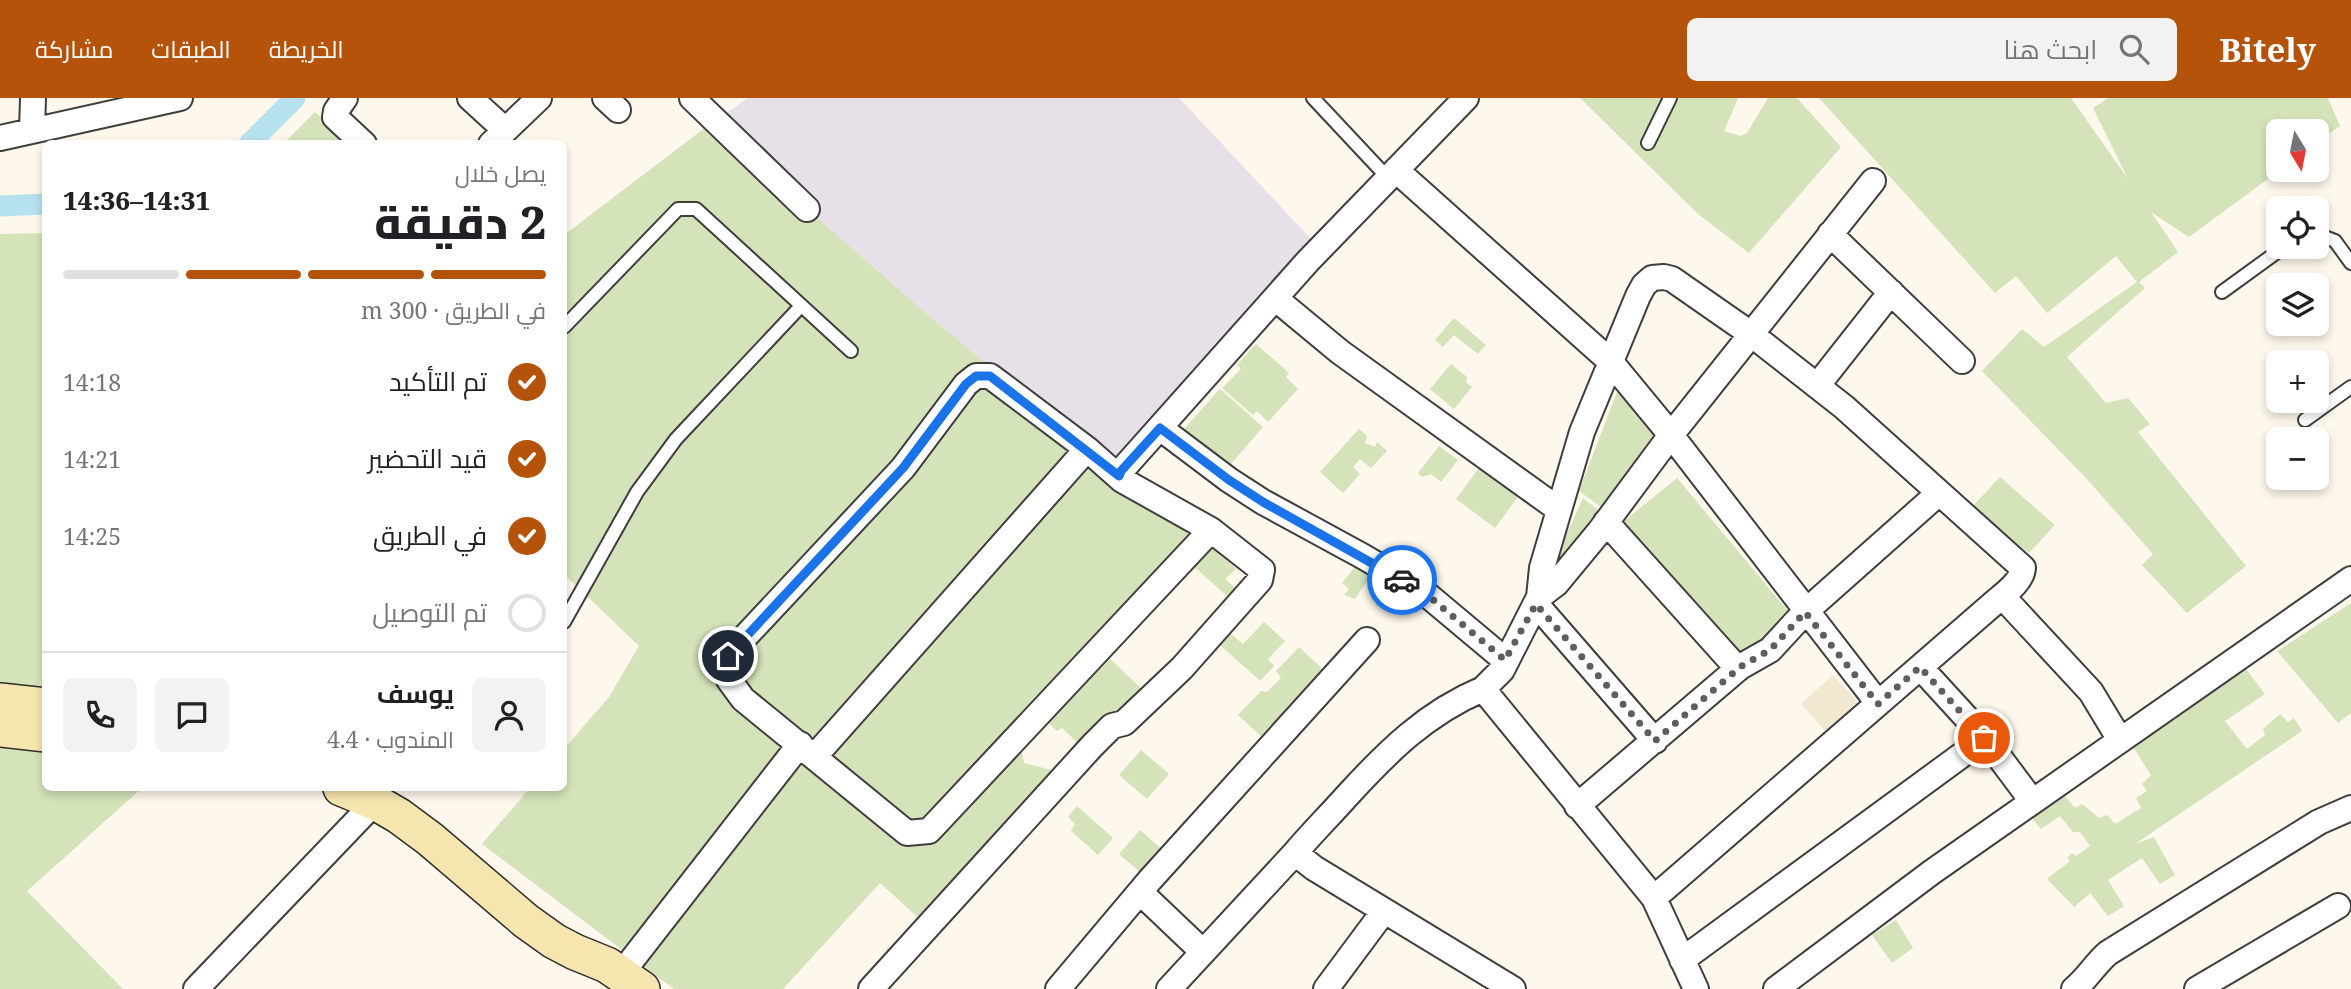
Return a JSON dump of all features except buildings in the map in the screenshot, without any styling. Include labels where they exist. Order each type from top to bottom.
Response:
[{"type":"street","points":[[32,131],[33,98]]},
{"type":"street","points":[[0,138],[146,102],[180,98]]},
{"type":"street","points":[[345,98],[335,117],[361,140]]},
{"type":"street","points":[[470,98],[498,137],[538,98]]},
{"type":"street","points":[[692,98],[807,209]]},
{"type":"street","points":[[1119,476],[1182,400],[1308,261],[1466,98]]},
{"type":"street","points":[[1392,174],[1610,361],[1671,435],[1878,704]]},
{"type":"street","points":[[1169,989],[1386,753],[1436,713],[1483,689],[1502,670],[1537,601],[1556,584],[1606,522],[1671,435],[1873,181]]},
{"type":"street","points":[[1830,234],[1962,361]]},
{"type":"street","points":[[1654,898],[2001,596],[2020,579],[2023,568],[1870,430],[1817,386],[1751,334],[1672,279],[1664,277],[1652,278],[1644,285],[1610,361],[1558,509],[1542,568],[1537,601],[1655,741]]},
{"type":"street","points":[[1817,386],[1891,292]]},
{"type":"street","points":[[1276,299],[1340,352],[1558,509]]},
{"type":"street","points":[[871,989],[1092,746],[1112,726],[1124,723],[1182,668],[1260,580],[1262,570],[1211,530],[1122,480],[1087,449],[990,376],[976,376],[966,384],[903,468],[728,656],[729,680],[743,699],[907,833],[929,831],[1211,530]]},
{"type":"street","points":[[1160,428],[1263,502],[1425,593],[1505,660]]},
{"type":"street","points":[[359,791],[384,795],[430,839],[526,921],[575,952],[623,976],[808,750],[1087,449]]},
{"type":"street","points":[[1577,806],[1738,669],[1770,650],[1805,612],[1940,493]]},
{"type":"street","points":[[1606,522],[1738,669]]},
{"type":"street","points":[[1776,989],[1932,872],[2351,579]]},
{"type":"street","points":[[2001,596],[2091,692],[2120,740]]},
{"type":"street","points":[[1058,989],[1140,892],[1367,640]]},
{"type":"street","points":[[1920,667],[1984,738],[2032,801]]},
{"type":"street","points":[[1483,689],[1654,898],[1696,989]]},
{"type":"street","points":[[0,701],[42,706]]},
{"type":"street","points":[[0,729],[42,734]]},
{"type":"street","points":[[1682,960],[1984,738]]},
{"type":"street","points":[[196,989],[384,795]]},
{"type":"street","points":[[2084,986],[2095,965],[2108,953],[2319,822],[2351,808]]},
{"type":"street","points":[[1295,853],[1314,868],[1513,989]]},
{"type":"street","points":[[1140,892],[1203,952]]},
{"type":"street","points":[[2197,989],[2338,906]]},
{"type":"street","points":[[1326,989],[1384,911]]},
{"type":"lane","points":[[1313,98],[1392,174]]},
{"type":"lane","points":[[1648,143],[1670,98]]},
{"type":"lane","points":[[567,324],[678,209],[696,209],[851,351]]},
{"type":"lane","points":[[2329,239],[2335,241],[2351,263]]},
{"type":"lane","points":[[2222,292],[2267,259]]},
{"type":"lane","points":[[567,617],[637,492],[676,439],[801,306]]},
{"type":"lane","points":[[2305,420],[2351,387]]},
{"type":"shaded area","points":[[748,98],[1179,98],[1311,239],[1107,466],[927,314],[710,124]]},
{"type":"shaded area","points":[[1833,675],[1864,710],[1832,738],[1801,704]]},
{"type":"green space","points":[[1580,98],[1738,98],[1724,131],[1741,136],[1747,133],[1768,98],[1797,98],[1841,147],[1749,253],[1698,214]]},
{"type":"green space","points":[[1819,98],[2071,98],[2128,179],[2093,108],[2108,98],[2328,98],[2340,126],[2329,134],[2329,119],[2266,119],[2266,180],[2189,237],[2151,212],[2178,252],[2139,282],[2145,288],[2067,357],[2106,403],[2128,398],[2150,424],[2138,432],[2246,566],[2187,613],[2142,565],[2153,554],[2085,477],[1982,371],[2022,329],[2044,347],[2137,282],[2116,256],[2047,313],[2016,276],[1995,293]]},
{"type":"green space","points":[[315,112],[348,140],[287,140]]},
{"type":"green space","points":[[710,124],[927,314],[1193,538],[1017,729],[1024,763],[1059,772],[922,921],[880,883],[783,989],[674,989],[482,844],[527,791],[567,791],[567,746],[609,697],[639,646],[567,577],[567,233]]},
{"type":"green space","points":[[42,233],[42,791],[139,791],[27,891],[123,989],[0,989],[0,234]]},
{"type":"green space","points":[[1454,318],[1486,345],[1478,354],[1454,335],[1443,347],[1435,340]]},
{"type":"green space","points":[[1256,344],[1289,373],[1286,377],[1298,389],[1268,422],[1257,411],[1253,415],[1222,388],[1241,369],[1237,365]]},
{"type":"green space","points":[[1451,364],[1467,377],[1466,382],[1472,387],[1454,409],[1430,389]]},
{"type":"green space","points":[[1619,387],[1659,440],[1608,512],[1579,491]]},
{"type":"green space","points":[[1220,389],[1263,427],[1225,471],[1183,434],[1184,429]]},
{"type":"green space","points":[[1359,429],[1367,436],[1365,443],[1375,447],[1377,442],[1387,451],[1371,468],[1360,459],[1353,467],[1360,474],[1343,493],[1320,472]]},
{"type":"green space","points":[[1439,446],[1458,460],[1441,482],[1431,474],[1422,477],[1418,473]]},
{"type":"green space","points":[[1484,461],[1523,490],[1495,528],[1456,499]]},
{"type":"green space","points":[[2000,477],[2055,525],[2029,553],[1972,507]]},
{"type":"green space","points":[[1677,478],[1793,617],[1740,667],[1618,526]]},
{"type":"green space","points":[[1583,498],[1605,516],[1549,574]]},
{"type":"green space","points":[[1213,533],[1233,551],[1226,560],[1236,569],[1225,579],[1239,591],[1231,600],[1188,561]]},
{"type":"green space","points":[[1361,559],[1377,567],[1355,599],[1344,595],[1349,589],[1342,583]]},
{"type":"green space","points":[[2351,603],[2351,713],[2338,723],[2277,651]]},
{"type":"green space","points":[[1264,622],[1285,641],[1268,659],[1274,666],[1260,681],[1220,645],[1231,634],[1243,644]]},
{"type":"green space","points":[[1299,647],[1332,678],[1269,744],[1238,715],[1261,691],[1267,692],[1281,678],[1276,671]]},
{"type":"green space","points":[[1102,651],[1145,692],[1082,747],[1062,728],[1057,731],[1044,719]]},
{"type":"green space","points":[[2246,669],[2265,694],[2225,721],[2247,749],[2265,735],[2263,729],[2280,714],[2288,722],[2294,718],[2302,731],[2135,844],[2154,837],[2175,875],[2160,884],[2142,858],[2108,880],[2124,906],[2108,916],[2090,893],[2074,907],[2047,879],[2070,861],[2067,858],[2072,853],[2076,856],[2090,846],[2080,832],[2073,832],[2060,816],[2041,829],[2032,818],[2064,795],[2075,808],[2082,804],[2099,818],[2107,815],[2115,824],[2141,808],[2136,798],[2147,791],[2142,784],[2151,775],[2133,747]]},
{"type":"green space","points":[[1141,750],[1169,774],[1147,799],[1119,775]]},
{"type":"green space","points":[[1077,806],[1113,838],[1098,855],[1071,831],[1075,824],[1068,817]]},
{"type":"green space","points":[[1140,830],[1163,850],[1147,872],[1144,867],[1140,872],[1119,854]]},
{"type":"green space","points":[[1896,920],[1913,948],[1892,963],[1872,935]]},
{"type":"waterway","points":[[253,140],[295,98]]},
{"type":"waterway","points":[[0,206],[42,204]]},
{"type":"way so far","points":[[1402,580],[1425,593],[1505,660],[1536,604],[1655,741],[1740,667],[1770,650],[1805,612],[1878,704],[1920,667],[1984,738]]},
{"type":"route","points":[[728,656],[903,468],[966,384],[976,376],[990,376],[1119,476],[1160,428],[1263,502],[1402,580]]}]
